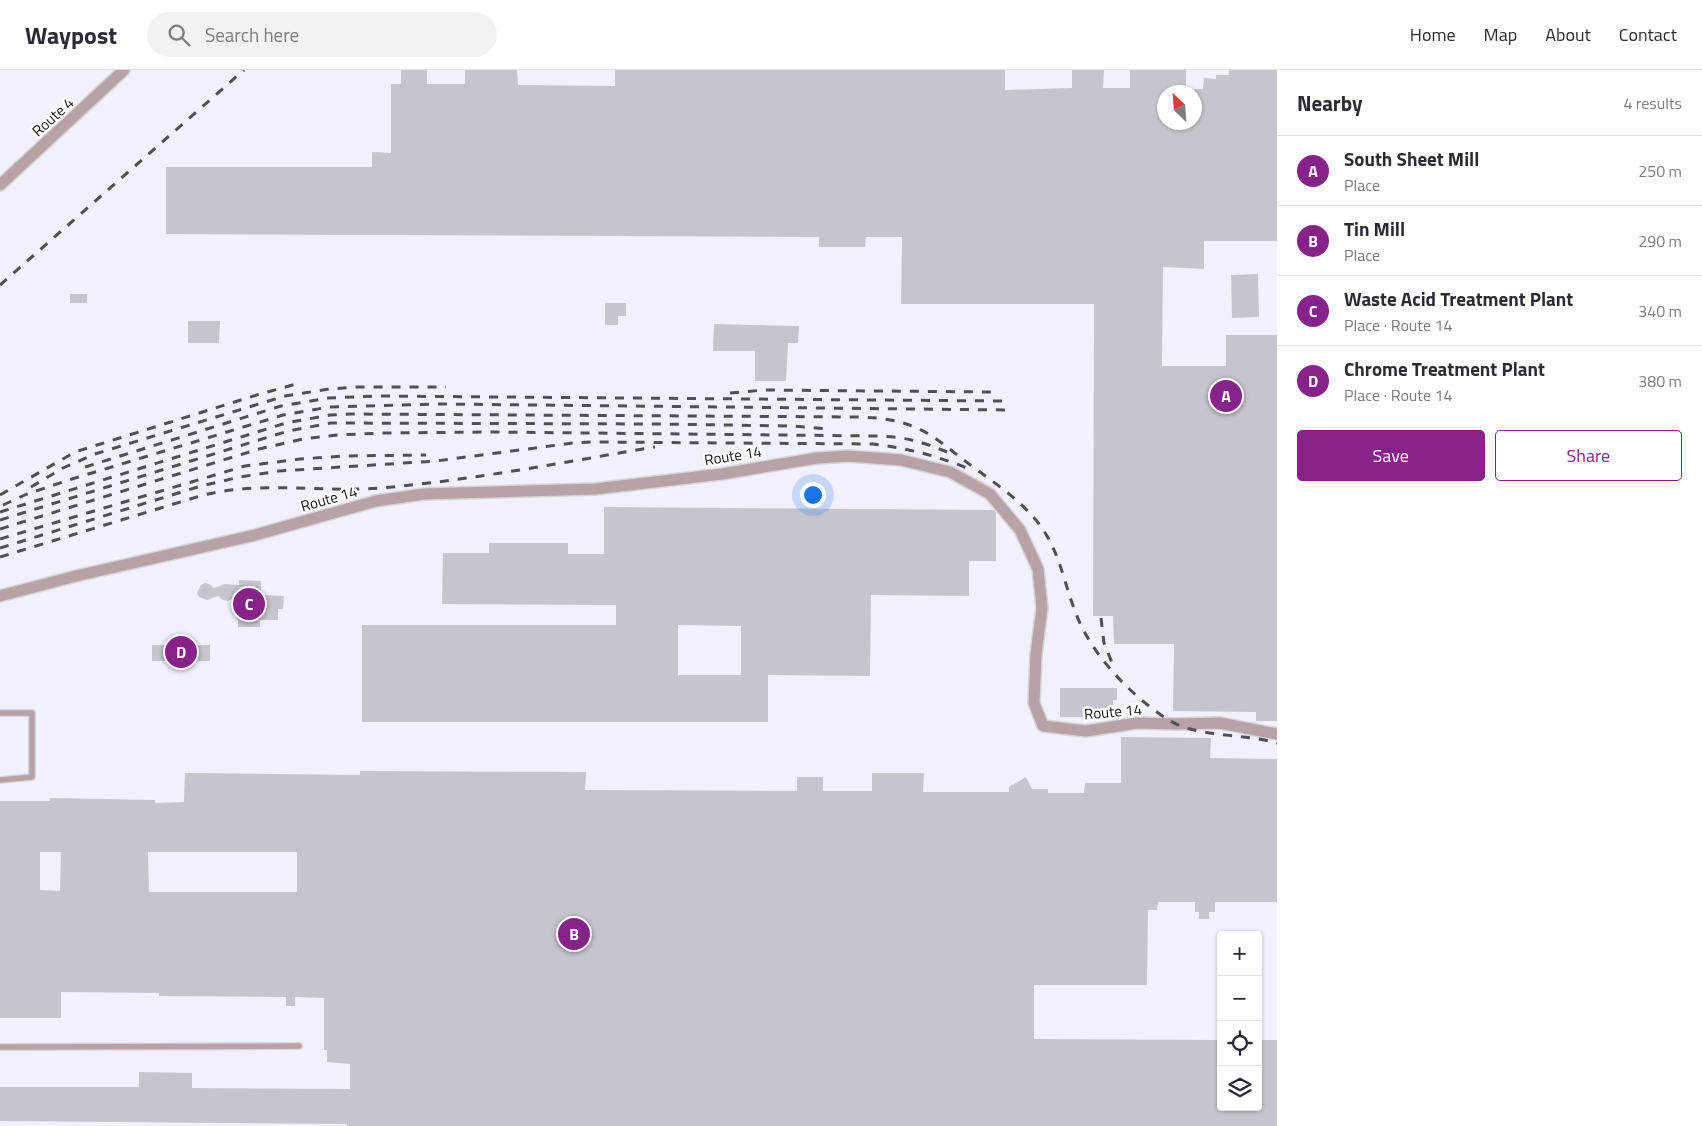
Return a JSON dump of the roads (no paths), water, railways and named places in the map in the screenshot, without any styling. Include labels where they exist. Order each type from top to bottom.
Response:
[{"type":"street","name":"Route 4","points":[[0,184],[124,70]]},
{"type":"street","name":"Route 14","points":[[0,596],[76,576],[255,535],[376,501],[424,494],[595,489],[722,474],[817,458],[848,456],[901,460],[950,472],[990,494],[1020,530],[1038,569],[1042,608],[1036,654],[1034,703],[1043,726],[1086,731],[1137,723],[1220,723],[1277,734]]},
{"type":"lane","points":[[0,713],[32,713],[32,776],[0,780]]},
{"type":"lane","points":[[0,1047],[299,1046]]},
{"type":"railway","points":[[0,285],[244,70]]},
{"type":"railway","points":[[0,495],[75,452],[300,383]]},
{"type":"railway","points":[[31,487],[63,468],[95,454],[285,396],[357,387],[446,387]]},
{"type":"railway","points":[[730,393],[764,390],[993,392]]},
{"type":"railway","points":[[85,467],[281,406],[328,398],[376,396],[1002,401]]},
{"type":"railway","points":[[3,505],[27,494],[72,479],[283,415],[329,407],[441,404],[1008,410]]},
{"type":"railway","points":[[0,512],[286,423],[330,415],[861,417],[890,420],[910,425],[934,438],[1008,493],[1030,513],[1052,545],[1075,611],[1090,642],[1125,685],[1153,709],[1167,719],[1192,729],[1277,743]]},
{"type":"railway","points":[[0,520],[288,431],[331,423],[659,424],[792,426],[829,429]]},
{"type":"railway","points":[[0,529],[259,449],[303,439],[337,435],[492,432],[877,436],[912,440],[947,452]]},
{"type":"railway","points":[[0,548],[201,486],[240,477],[279,471],[436,461],[573,443],[873,444],[922,453],[969,469]]},
{"type":"railway","points":[[0,557],[222,491],[267,488],[358,489],[416,485],[655,447]]},
{"type":"railway","points":[[0,539],[245,466],[344,456],[426,455]]},
{"type":"railway","points":[[1101,618],[1104,643],[1113,665]]},
{"type":"place","name":"South Sheet Mill","points":[[1226,396]]},
{"type":"place","name":"Waste Acid Treatment Plant","points":[[249,604]]},
{"type":"place","name":"Chrome Treatment Plant","points":[[181,652]]},
{"type":"place","name":"Tin Mill","points":[[574,934]]}]
